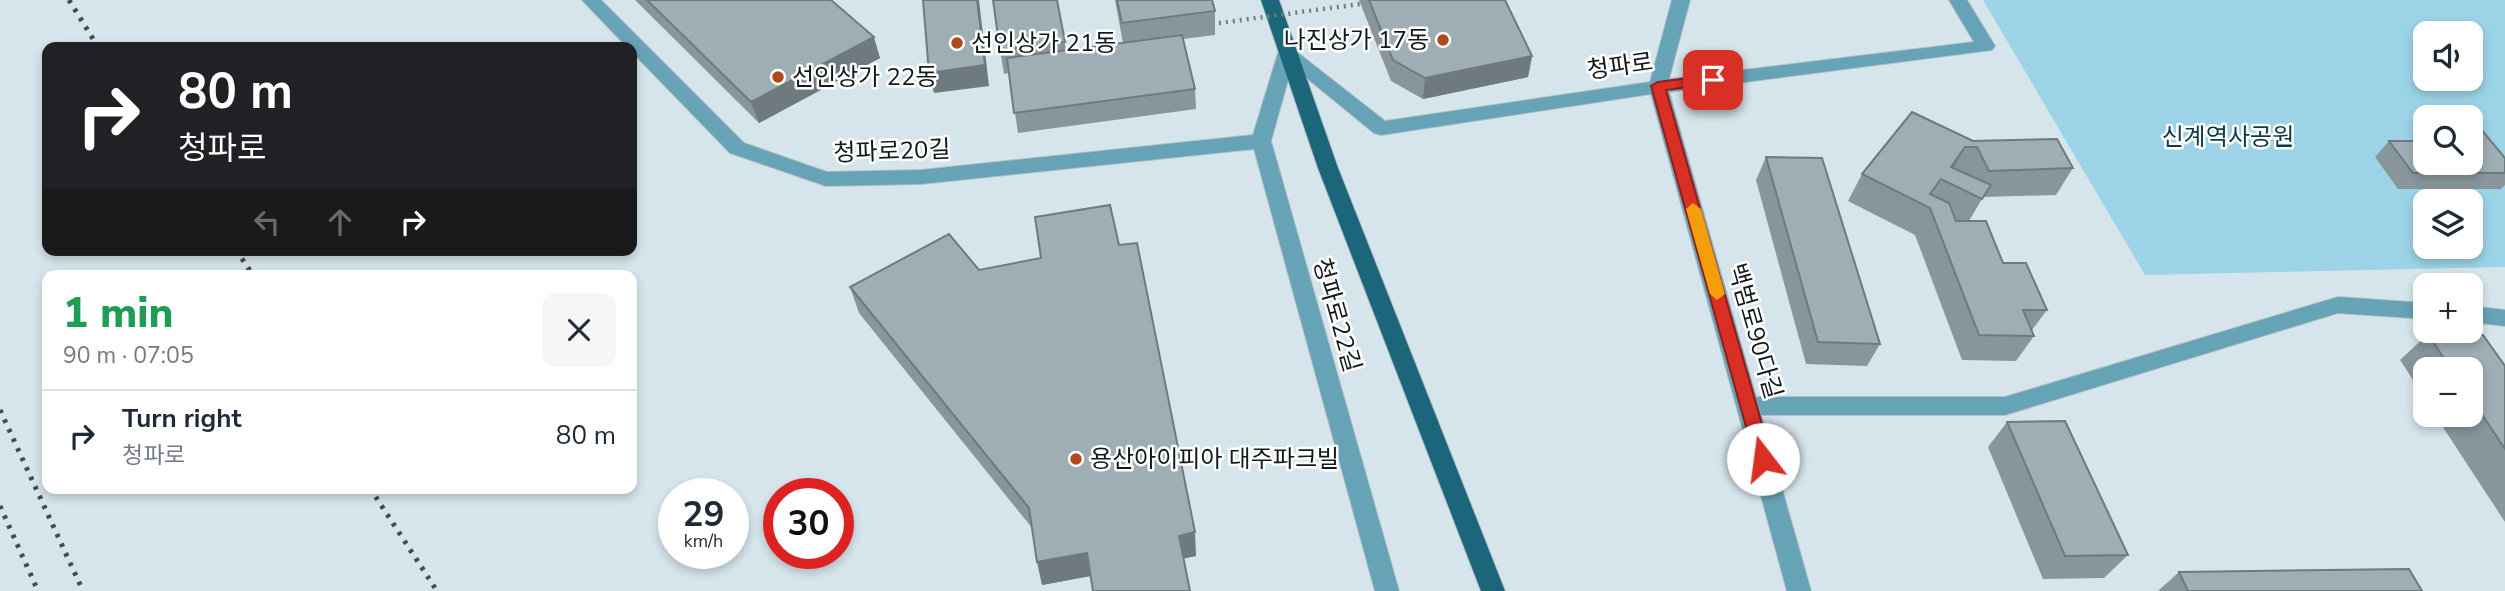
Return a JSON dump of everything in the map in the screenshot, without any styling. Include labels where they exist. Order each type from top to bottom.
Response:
[{"type":"main road","points":[[1270,0],[1328,168],[1493,591]]},
{"type":"street","name":"청파로20길","points":[[591,0],[632,42]]},
{"type":"street","points":[[1658,86],[1681,0]]},
{"type":"street","name":"청파로","points":[[1287,53],[1381,128],[1658,86],[1986,46],[1958,0]]},
{"type":"street","name":"청파로20길","points":[[637,47],[737,148],[826,179],[920,177],[1261,141]]},
{"type":"street","points":[[1261,141],[1287,53]]},
{"type":"street","name":"백범로90다길","points":[[1658,86],[1799,591]]},
{"type":"street","name":"청파로22길","points":[[1261,141],[1387,591]]},
{"type":"street","points":[[1749,406],[2005,406],[2338,305],[2413,310]]},
{"type":"street","points":[[2483,315],[2505,318]]},
{"type":"path","points":[[1212,24],[1360,4]]},
{"type":"green space","name":"신계역사공원","points":[[1983,0],[2505,0],[2505,267],[2145,275]]},
{"type":"building","name":"선인상가 22동","points":[[647,0],[831,0],[874,37],[751,102]]},
{"type":"building","name":"선인상가 21동","points":[[923,0],[977,0],[985,65],[929,73]]},
{"type":"building","points":[[993,0],[1057,0],[1065,42],[1000,50]]},
{"type":"building","points":[[1117,0],[1212,0],[1215,11],[1122,23]]},
{"type":"building","name":"나진상가 17동","points":[[1369,0],[1505,0],[1532,56],[1425,78],[1393,60]]},
{"type":"building","points":[[1182,35],[1195,89],[1014,113],[1007,58]]},
{"type":"building","points":[[1912,112],[1973,141],[2057,139],[2073,168],[1989,171],[1977,147],[1965,147],[1951,167],[1991,185],[1982,199],[1941,179],[1930,194],[1949,203],[1956,221],[1986,221],[2003,263],[2026,263],[2047,310],[2023,310],[2034,336],[1979,335],[1930,208],[1862,174]]},
{"type":"building","points":[[2483,131],[2505,158],[2505,173],[2483,173]]},
{"type":"building","points":[[2389,141],[2413,141],[2413,173]]},
{"type":"building","points":[[1766,157],[1822,158],[1880,344],[1818,342]]},
{"type":"building","name":"용산아이피아 대주파크빌","points":[[1110,205],[1119,245],[1137,243],[1195,532],[1179,536],[1190,591],[1093,591],[1087,553],[1037,562],[1029,508],[850,287],[949,234],[979,270],[1041,258],[1035,217]]},
{"type":"building","points":[[2483,335],[2505,366],[2505,449],[2483,416],[2483,357],[2443,357],[2434,343],[2483,343]]},
{"type":"building","points":[[2065,421],[2128,555],[2065,556],[2007,422]]},
{"type":"building","points":[[2409,569],[2422,591],[2188,591],[2179,572]]},
{"type":"railway","points":[[69,0],[95,42]]},
{"type":"railway","points":[[240,256],[250,270]]},
{"type":"railway","points":[[0,410],[83,591]]},
{"type":"railway","points":[[374,494],[437,591]]},
{"type":"railway","points":[[0,506],[38,591]]},
{"type":"slow traffic","points":[[1693,209],[1717,294]]},
{"type":"place","name":"나진상가 17동","points":[[1443,40]]},
{"type":"place","name":"선인상가 21동","points":[[957,43]]},
{"type":"place","name":"선인상가 22동","points":[[778,77]]},
{"type":"place","name":"용산아이피아 대주파크빌","points":[[1076,459]]},
{"type":"route","points":[[1713,80],[1658,86],[1763,459]]}]
